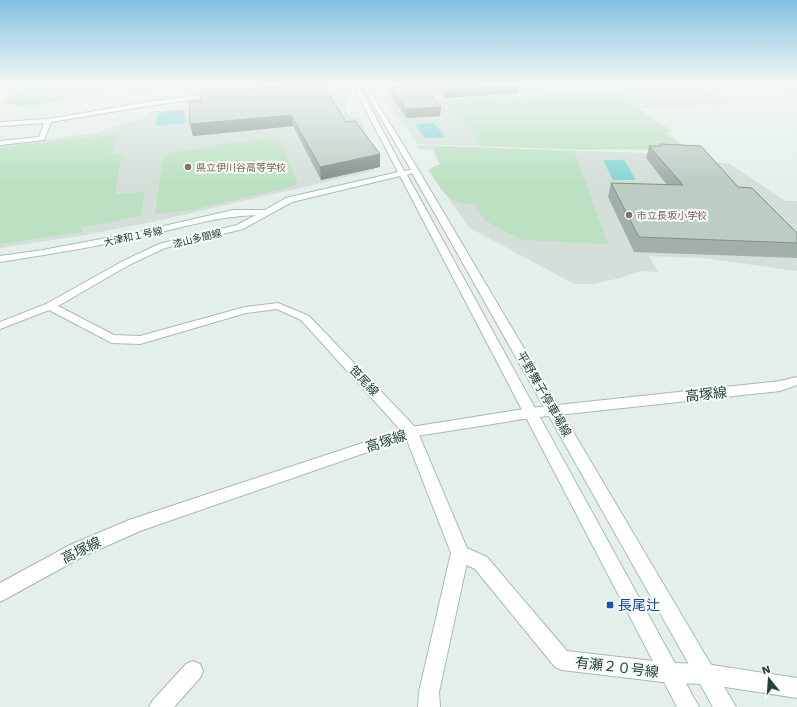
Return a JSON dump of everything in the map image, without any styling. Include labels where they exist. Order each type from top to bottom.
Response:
[{"type":"street","points":[[0,124],[48,121],[77,116]]},
{"type":"street","name":"平野舞子停車場線","points":[[373,116],[554,410],[725,707]]},
{"type":"street","name":"平野舞子停車場線","points":[[380,116],[530,413],[688,707]]},
{"type":"street","points":[[0,143],[42,139],[48,121]]},
{"type":"street","name":"漆山多聞線","points":[[0,326],[50,306],[126,263],[162,246],[240,227],[289,200],[408,172]]},
{"type":"street","name":"大津和１号線","points":[[0,259],[42,253],[138,235],[234,213],[266,212]]},
{"type":"street","name":"笹尾線","points":[[50,306],[112,339],[140,340],[245,310],[278,306],[305,318],[411,432],[460,553]]},
{"type":"street","name":"高塚線","points":[[0,593],[76,551],[135,525],[411,432],[530,413],[780,386],[797,381]]},
{"type":"street","points":[[429,707],[429,692],[460,553]]},
{"type":"street","name":"有瀬２０号線","points":[[460,553],[481,563],[562,660],[671,673],[706,674],[797,688]]},
{"type":"street","points":[[160,707],[193,671]]},
{"type":"shaded area","name":"県立伊川谷高等学校","points":[[149,116],[349,116],[360,118],[378,164],[373,171],[157,221],[85,235],[0,248],[0,146],[95,133]]},
{"type":"shaded area","points":[[397,116],[650,116],[672,131],[669,134],[686,147],[589,150],[418,144]]},
{"type":"shaded area","name":"市立長坂小学校","points":[[417,145],[705,155],[716,162],[730,164],[785,201],[797,201],[797,271],[703,258],[649,256],[658,272],[640,271],[620,278],[593,284],[574,284],[470,228],[428,170],[440,164],[433,150],[418,149]]},
{"type":"green space","points":[[458,116],[649,116],[668,130],[665,134],[682,146],[678,150],[589,150],[480,146],[479,140]]},
{"type":"green space","points":[[117,135],[111,155],[122,154],[115,194],[145,192],[141,216],[82,227],[82,232],[0,244],[0,147]]},
{"type":"green space","points":[[279,138],[298,185],[192,210],[155,214],[163,158],[173,153],[234,143]]},
{"type":"green space","points":[[438,146],[574,151],[608,244],[522,240],[484,220],[475,204],[458,202],[447,195],[428,170],[440,164],[433,150]]},
{"type":"water","points":[[157,116],[184,116],[185,123],[156,126]]},
{"type":"water","points":[[434,123],[445,137],[425,138],[415,124]]},
{"type":"water","points":[[603,160],[624,160],[636,180],[613,180]]},
{"type":"building","points":[[190,116],[280,116],[190,124]]},
{"type":"building","points":[[292,116],[342,116],[346,122],[355,121],[380,154],[320,167]]},
{"type":"building","points":[[660,144],[701,146],[738,187],[752,188],[797,233],[797,243],[639,237],[611,183],[683,185],[649,146],[661,146]]},
{"type":"place","name":"県立伊川谷高等学校","points":[[188,167]]},
{"type":"place","name":"市立長坂小学校","points":[[629,215]]},
{"type":"place","name":"長尾辻","points":[[610,605]]}]
